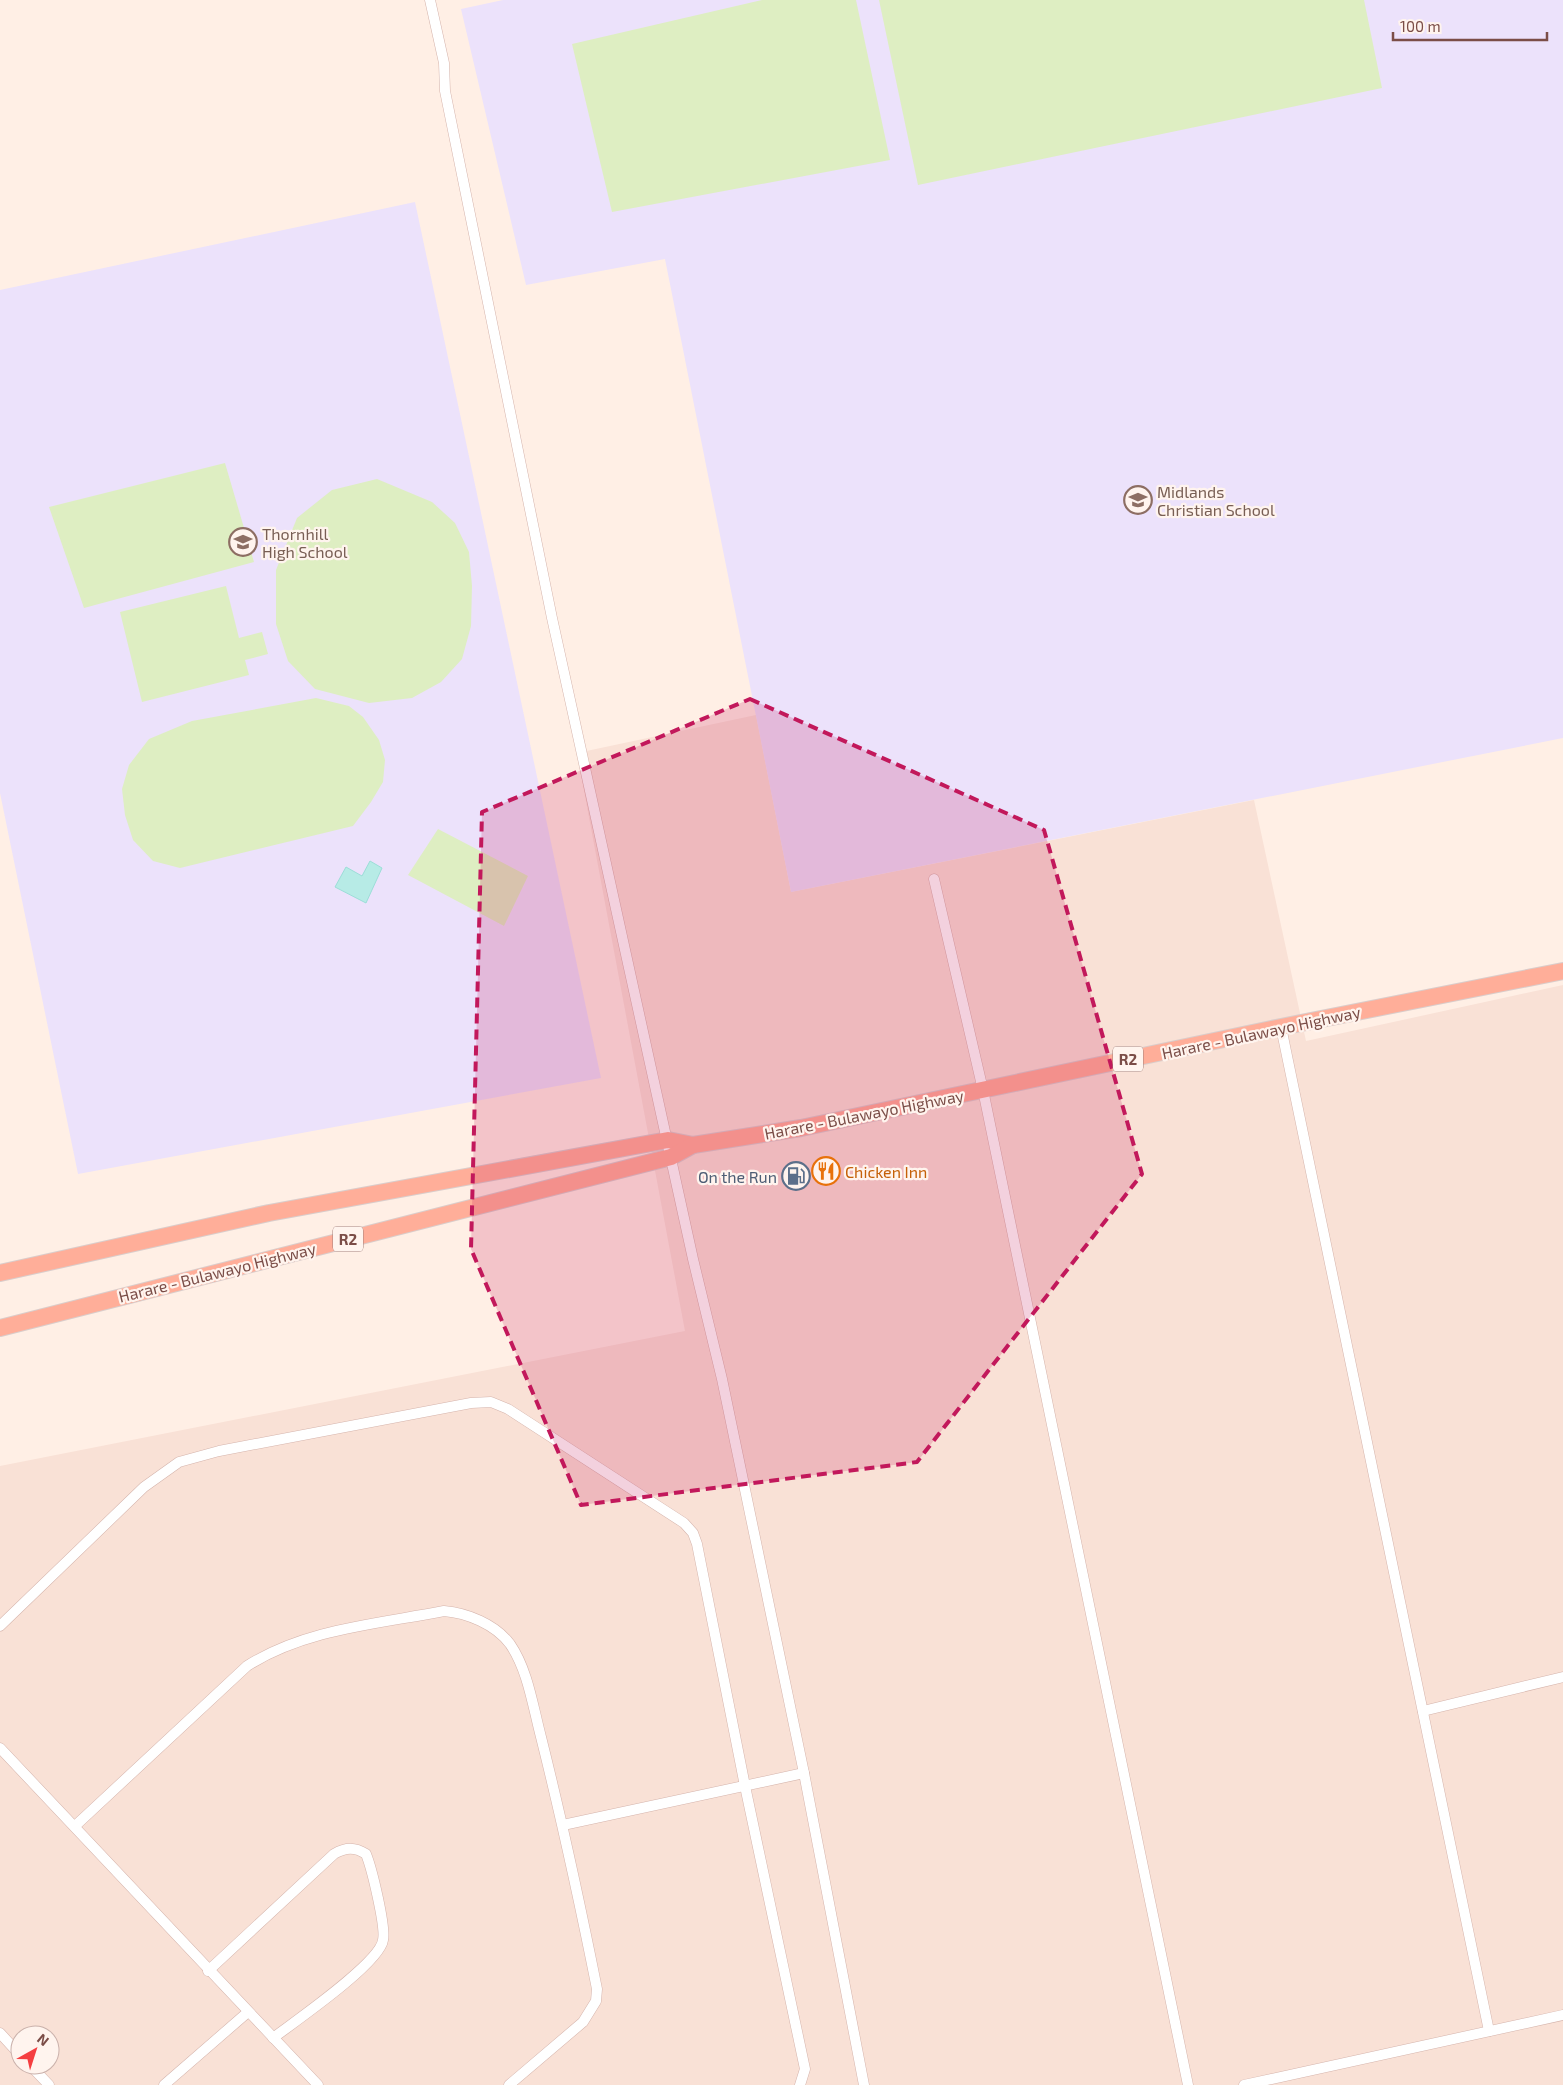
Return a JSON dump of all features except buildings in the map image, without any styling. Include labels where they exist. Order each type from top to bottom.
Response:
[{"type":"highway","name":"Harare - Bulawayo Highway","points":[[0,1328],[671,1157],[693,1145],[801,1128],[1280,1027],[1563,971]]},
{"type":"highway","name":"Harare - Bulawayo Highway","points":[[0,1273],[269,1213],[668,1140],[693,1145]]},
{"type":"street","points":[[430,0],[444,62],[446,91],[552,618],[693,1260],[722,1379],[804,1772],[864,2085]]},
{"type":"street","points":[[934,879],[983,1090],[1188,2085]]},
{"type":"street","points":[[1280,1027],[1489,2030]]},
{"type":"street","points":[[0,1626],[144,1487],[179,1462],[248,1445],[471,1403],[491,1402],[508,1409],[684,1523],[693,1533],[697,1544],[745,1786],[805,2069],[800,2085]]},
{"type":"street","points":[[74,1826],[247,1666],[265,1655],[288,1644],[316,1635],[444,1612],[459,1612],[474,1617],[508,1642],[516,1654],[523,1671],[564,1825],[597,1989],[596,2001],[583,2022],[509,2085]]},
{"type":"street","points":[[1423,1711],[1563,1676]]},
{"type":"street","points":[[0,1748],[208,1971],[318,2085]]},
{"type":"street","points":[[564,1825],[804,1772]]},
{"type":"street","points":[[208,1971],[334,1854],[352,1848],[366,1854],[383,1927],[383,1940],[380,1950],[360,1970],[273,2038]]},
{"type":"street","points":[[164,2085],[248,2012]]},
{"type":"street","points":[[1244,2085],[1489,2030],[1563,2016]]},
{"type":"street","points":[[0,2034],[10,2044]]},
{"type":"street","points":[[40,2075],[49,2085]]},
{"type":"highlighted area","points":[[750,699],[1044,830],[1142,1174],[917,1462],[581,1505],[471,1249],[482,812]]},
{"type":"shaded area","name":"Midlands Christian School","points":[[503,0],[1563,0],[1563,738],[791,892],[665,259],[526,285],[461,9]]},
{"type":"shaded area","name":"Thornhill High School","points":[[415,202],[601,1078],[78,1174],[0,793],[0,290]]},
{"type":"shaded area","points":[[756,715],[791,892],[1254,800],[1306,1041],[1563,985],[1563,2085],[0,2085],[0,1466],[685,1331],[577,753]]},
{"type":"green space","points":[[762,0],[856,0],[890,160],[612,212],[572,44]]},
{"type":"green space","points":[[879,0],[1364,0],[1382,88],[918,185]]},
{"type":"green space","points":[[225,463],[254,562],[84,608],[49,507]]},
{"type":"green space","points":[[377,479],[432,502],[455,523],[469,552],[472,586],[471,626],[462,659],[441,682],[412,698],[369,703],[315,689],[288,661],[276,624],[276,570],[297,518],[332,490]]},
{"type":"green space","points":[[226,586],[239,638],[262,632],[268,654],[245,660],[249,675],[142,702],[120,612]]},
{"type":"green space","points":[[316,698],[349,706],[363,717],[379,740],[385,760],[383,782],[353,826],[180,868],[153,861],[133,840],[125,815],[122,789],[129,765],[149,739],[192,721]]},
{"type":"green space","points":[[438,829],[528,876],[504,926],[408,875]]},
{"type":"water","points":[[370,861],[382,868],[366,903],[335,887],[346,867],[362,876]]},
{"type":"place","name":"Midlands Christian School","points":[[1138,500]]},
{"type":"place","name":"Thornhill High School","points":[[243,542]]},
{"type":"place","name":"Chicken Inn","points":[[826,1171]]},
{"type":"place","name":"On the Run","points":[[796,1176]]}]
